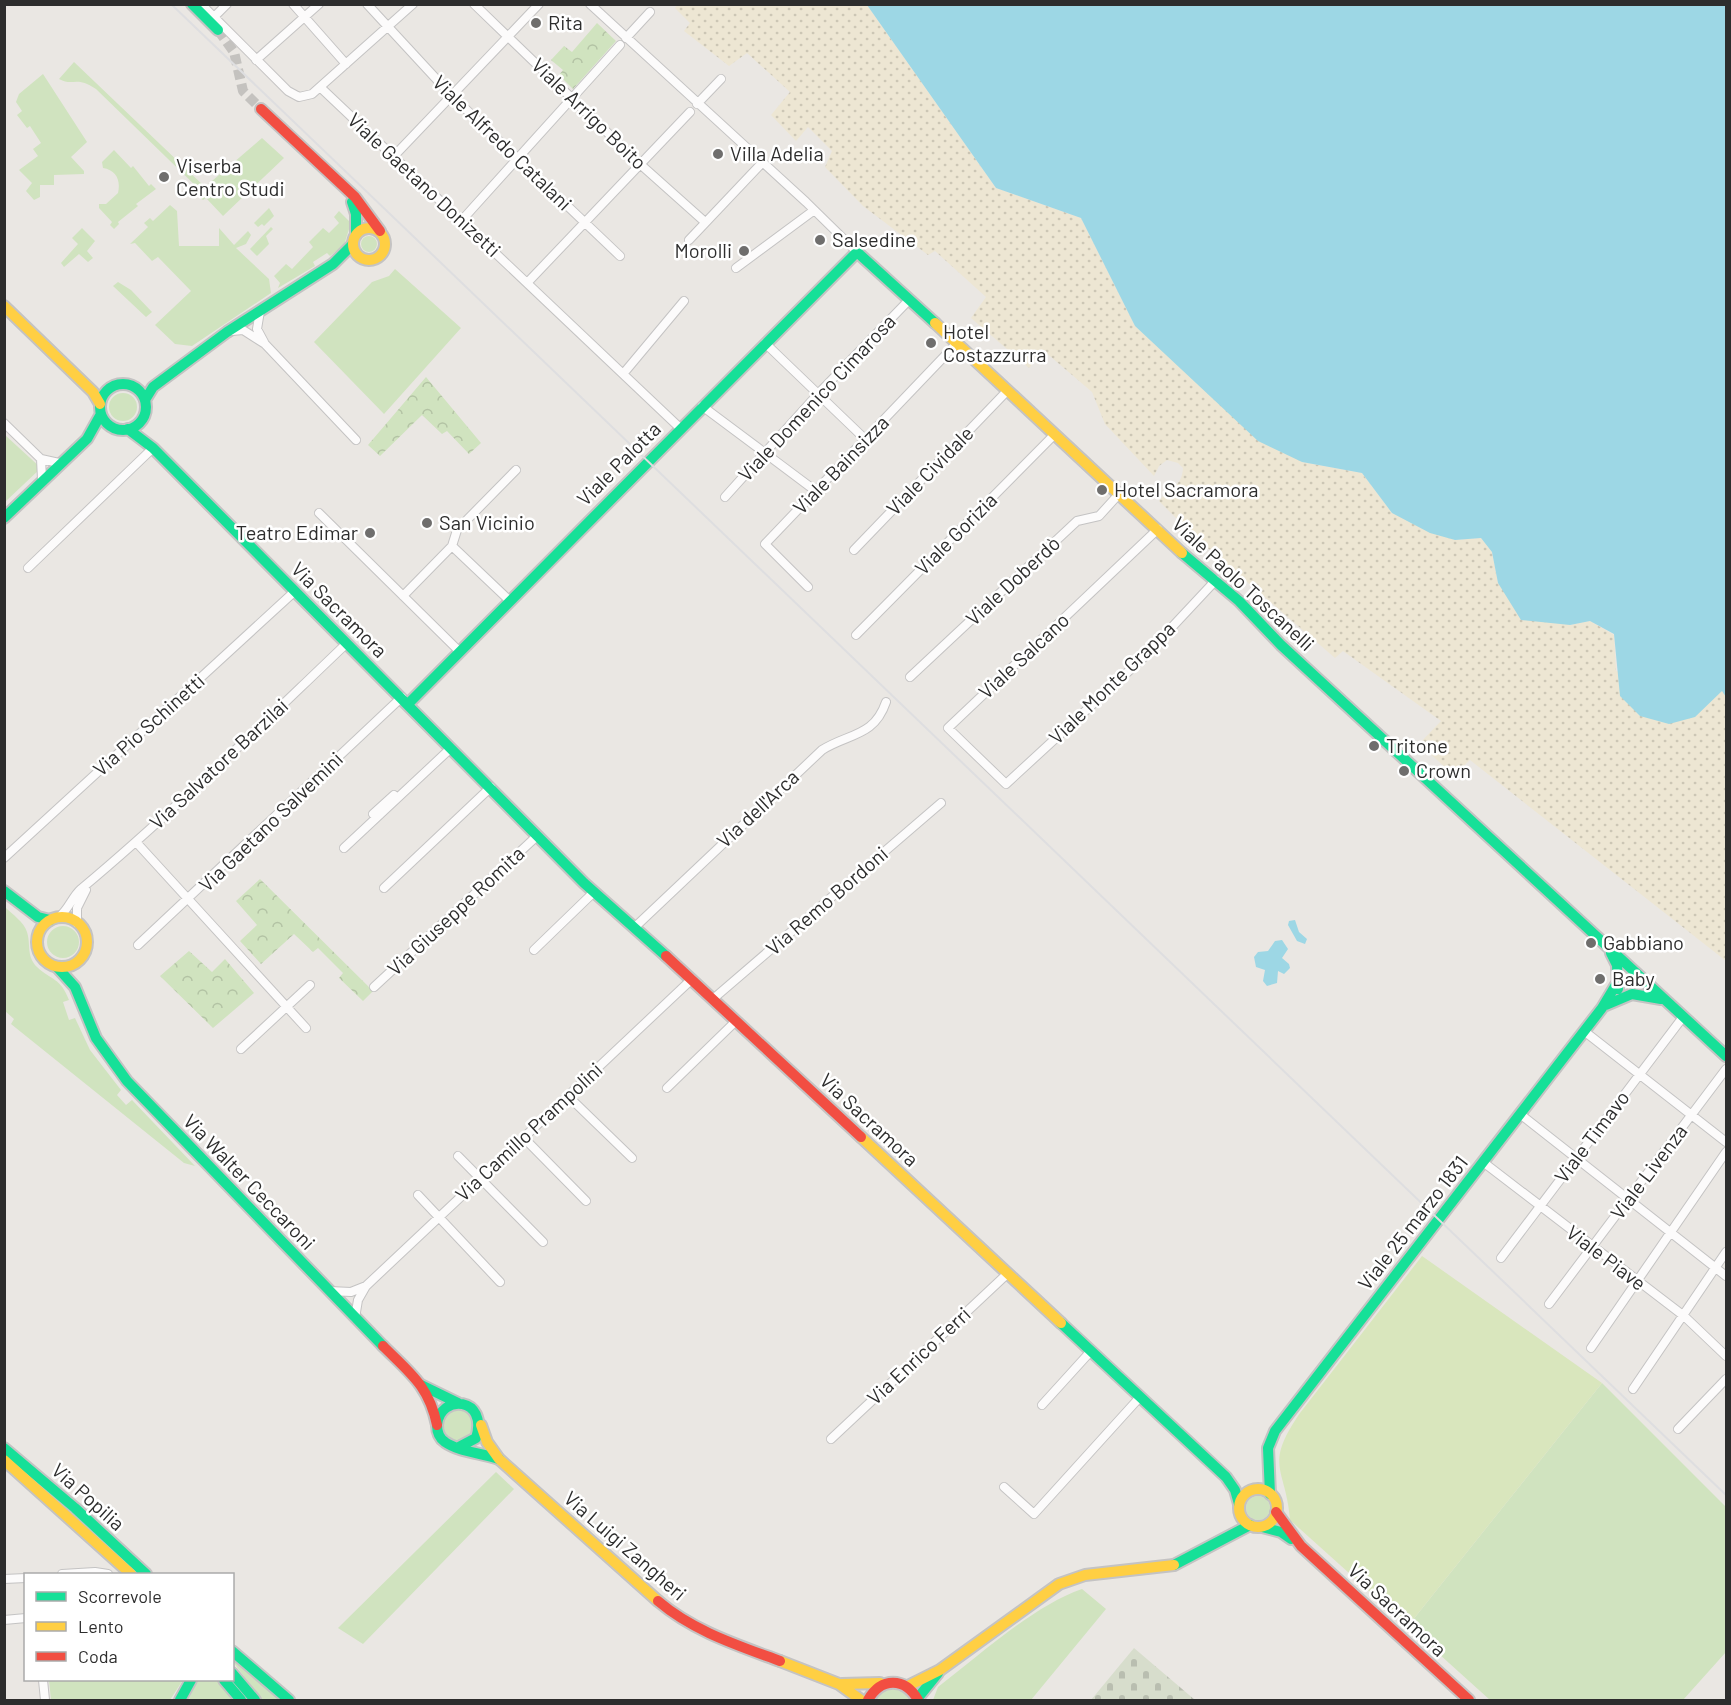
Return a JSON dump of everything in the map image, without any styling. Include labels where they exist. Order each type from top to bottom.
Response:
[{"type":"street","points":[[192,4],[218,30]]},
{"type":"street","points":[[201,4],[288,91],[299,97],[312,94],[413,4]]},
{"type":"street","points":[[214,17],[227,4]]},
{"type":"street","points":[[293,4],[346,64]]},
{"type":"street","points":[[256,60],[319,4]]},
{"type":"street","name":"Viale Alfredo Catalani","points":[[367,4],[452,96],[620,256]]},
{"type":"street","name":"Viale Arrigo Boito","points":[[474,4],[640,164],[705,222]]},
{"type":"street","points":[[394,156],[539,4]]},
{"type":"street","points":[[590,4],[761,164],[806,202],[857,252]]},
{"type":"street","points":[[626,38],[650,12]]},
{"type":"street","points":[[462,220],[620,45]]},
{"type":"street","points":[[697,104],[721,80]]},
{"type":"street","name":"Viale Gaetano Donizetti","points":[[320,87],[680,428]]},
{"type":"street","points":[[34,489],[45,482],[87,439],[114,428],[128,429],[141,421],[144,415],[145,400],[153,387],[227,332],[326,269],[359,256],[370,260],[383,253],[385,240],[355,197],[261,109]]},
{"type":"street","points":[[528,282],[690,112]]},
{"type":"street","points":[[688,240],[761,164]]},
{"type":"street","points":[[344,188],[356,214],[355,239],[359,256]]},
{"type":"street","points":[[736,268],[813,211]]},
{"type":"street","points":[[326,269],[365,228],[380,231]]},
{"type":"street","name":"Viale Paolo Toscanelli","points":[[857,252],[958,342],[1007,391],[1106,479],[1119,494],[1216,580],[1281,645],[1726,1056]]},
{"type":"street","name":"Viale Palotta","points":[[405,700],[459,651],[857,252]]},
{"type":"street","name":"Viale Domenico Cimarosa","points":[[725,497],[817,395],[909,300]]},
{"type":"street","points":[[623,374],[684,301]]},
{"type":"street","points":[[4,306],[93,392],[106,423],[114,428]]},
{"type":"street","points":[[260,311],[257,329],[265,344]]},
{"type":"street","points":[[227,332],[243,330],[265,344],[356,440]]},
{"type":"street","name":"Viale Bainsizza","points":[[808,587],[765,544],[958,342]]},
{"type":"street","points":[[765,343],[866,440]]},
{"type":"street","points":[[77,376],[96,386],[110,388],[123,384],[133,386],[155,379],[212,344]]},
{"type":"street","points":[[133,386],[145,400]]},
{"type":"street","points":[[87,439],[110,388]]},
{"type":"street","name":"Viale Cividale","points":[[854,550],[1007,391]]},
{"type":"street","points":[[702,406],[817,492]]},
{"type":"street","name":"Via Sacramora","points":[[141,421],[153,448]]},
{"type":"street","points":[[4,423],[41,459],[59,463]]},
{"type":"street","name":"Via Sacramora","points":[[128,429],[153,448],[594,892],[692,979],[1226,1477],[1235,1490],[1239,1504]]},
{"type":"street","name":"Viale Gorizia","points":[[856,634],[1055,434]]},
{"type":"street","points":[[28,568],[153,448]]},
{"type":"street","points":[[4,518],[42,479],[70,455]]},
{"type":"street","points":[[41,459],[42,479]]},
{"type":"street","points":[[403,596],[452,546],[457,530],[516,470]]},
{"type":"street","name":"Viale Doberdò","points":[[910,677],[1077,521],[1099,516],[1119,494]]},
{"type":"street","points":[[319,513],[459,651]]},
{"type":"street","name":"Viale Salcano","points":[[1006,784],[948,728],[1158,529]]},
{"type":"street","points":[[452,546],[509,600]]},
{"type":"street","name":"Viale Monte Grappa","points":[[1006,784],[1161,639],[1216,580]]},
{"type":"street","name":"Via Pio Schinetti","points":[[4,858],[294,592]]},
{"type":"street","name":"Via Salvatore Barzilai","points":[[55,919],[68,910],[80,890],[90,884],[162,818],[346,644]]},
{"type":"street","name":"Via Gaetano Salvemini","points":[[138,945],[405,700]]},
{"type":"street","name":"Via dell'Arca","points":[[635,927],[822,750],[835,742],[870,729],[886,702]]},
{"type":"street","points":[[373,814],[450,747]]},
{"type":"street","points":[[344,848],[450,747]]},
{"type":"street","points":[[384,888],[491,787]]},
{"type":"street","name":"Via Remo Bordoni","points":[[713,999],[941,803]]},
{"type":"street","name":"Via Giuseppe Romita","points":[[374,987],[537,836]]},
{"type":"street","points":[[136,842],[306,1028]]},
{"type":"street","name":"Via Salvatore Barzilai","points":[[77,923],[77,908],[90,884]]},
{"type":"street","points":[[4,891],[38,917],[77,923],[87,940],[80,960],[75,987]]},
{"type":"street","points":[[534,950],[594,892]]},
{"type":"street","points":[[19,904],[38,934],[40,955],[57,967],[69,966],[80,960]]},
{"type":"street","points":[[38,934],[55,919]]},
{"type":"street","name":"Viale Paolo Toscanelli","points":[[1605,943],[1616,961],[1618,980],[1625,995],[1637,994],[1664,1000]]},
{"type":"street","name":"Via Walter Ceccaroni","points":[[57,967],[75,987],[96,1038],[127,1081],[421,1385],[432,1402],[441,1438],[452,1446],[459,1447]]},
{"type":"street","points":[[1618,980],[1623,972],[1639,974],[1642,989],[1637,994]]},
{"type":"street","name":"Via Camillo Prampolini","points":[[355,1318],[358,1300],[366,1286],[692,979]]},
{"type":"street","name":"Viale 25 marzo 1831","points":[[1270,1494],[1268,1448],[1275,1431],[1602,1008],[1618,980]]},
{"type":"street","points":[[241,1048],[310,985]]},
{"type":"street","name":"Viale 25 marzo 1831","points":[[1602,1008],[1625,995]]},
{"type":"street","name":"Viale Timavo","points":[[1501,1258],[1683,1017]]},
{"type":"street","points":[[667,1088],[736,1021]]},
{"type":"street","points":[[1584,1031],[1726,1142]]},
{"type":"street","name":"Viale Livenza","points":[[1549,1304],[1726,1069]]},
{"type":"street","points":[[568,1096],[632,1158]]},
{"type":"street","points":[[1520,1114],[1717,1266],[1726,1276]]},
{"type":"street","points":[[524,1137],[586,1201]]},
{"type":"street","points":[[1591,1348],[1726,1152]]},
{"type":"street","points":[[459,1156],[543,1242]]},
{"type":"street","name":"Viale Piave","points":[[1483,1162],[1684,1316],[1726,1356]]},
{"type":"street","points":[[418,1195],[500,1282]]},
{"type":"street","points":[[1633,1389],[1726,1252]]},
{"type":"street","name":"Via Enrico Ferri","points":[[831,1439],[1007,1274]]},
{"type":"street","points":[[330,1292],[351,1292],[366,1286]]},
{"type":"street","points":[[1042,1405],[1091,1351]]},
{"type":"street","points":[[1678,1429],[1726,1379]]},
{"type":"street","name":"Via Walter Ceccaroni","points":[[421,1385],[472,1407],[480,1418],[481,1425]]},
{"type":"street","points":[[1004,1487],[1034,1514],[1140,1397]]},
{"type":"street","points":[[437,1425],[438,1418],[446,1407],[459,1403]]},
{"type":"street","points":[[459,1447],[472,1443],[481,1425]]},
{"type":"street","name":"Via Luigi Zangheri","points":[[481,1425],[487,1442],[499,1459],[660,1604],[684,1620],[719,1638],[839,1684],[857,1686],[893,1681],[908,1686]]},
{"type":"street","name":"Via Luigi Zangheri","points":[[459,1447],[479,1451],[499,1459]]},
{"type":"street","name":"Via Popilia","points":[[4,1448],[75,1508],[144,1573]]},
{"type":"street","name":"Via Popilia","points":[[4,1460],[129,1573]]},
{"type":"street","name":"Viale 25 marzo 1831","points":[[1254,1490],[1268,1468]]},
{"type":"street","name":"Via Sacramora","points":[[1226,1477],[1254,1490]]},
{"type":"street","points":[[940,1670],[918,1700],[908,1686],[940,1670],[1059,1584],[1085,1575],[1173,1565],[1191,1558],[1219,1540],[1272,1520],[1276,1512],[1276,1504],[1270,1494],[1254,1490],[1239,1504],[1241,1516],[1256,1526]]},
{"type":"street","name":"Via Sacramora","points":[[1276,1512],[1301,1546]]},
{"type":"street","points":[[1219,1540],[1241,1516]]},
{"type":"street","name":"Via Sacramora","points":[[1256,1526],[1281,1532],[1301,1546],[1468,1701]]},
{"type":"street","points":[[84,1573],[99,1573]]},
{"type":"street","points":[[4,1579],[24,1578]]},
{"type":"street","points":[[7,1620],[24,1618]]},
{"type":"street","points":[[7,1620],[24,1623]]},
{"type":"street","points":[[234,1653],[289,1701]]},
{"type":"street","points":[[234,1675],[255,1701]]},
{"type":"street","points":[[43,1681],[45,1701]]},
{"type":"street","points":[[180,1701],[190,1681]]},
{"type":"street","points":[[226,1681],[241,1701]]},
{"type":"street","points":[[868,1701],[872,1691],[885,1682]]},
{"type":"street","name":"Via Luigi Zangheri","points":[[839,1684],[861,1701]]},
{"type":"green space","points":[[597,23],[616,41],[573,89],[559,75],[563,70],[551,60],[564,46],[572,52]]},
{"type":"green space","points":[[74,62],[205,187],[262,138],[284,158],[223,216],[206,198],[203,200],[197,194],[201,191],[96,89],[83,83],[59,79]]},
{"type":"green space","points":[[43,74],[87,142],[71,157],[84,171],[84,174],[54,175],[54,185],[40,185],[40,197],[34,200],[26,191],[32,183],[19,170],[38,156],[33,149],[41,143],[30,126],[27,128],[17,115],[22,111],[16,102],[19,94]]},
{"type":"green space","points":[[114,150],[131,168],[133,166],[149,186],[151,184],[156,189],[136,204],[138,206],[118,222],[119,224],[114,229],[110,225],[112,222],[99,208],[99,204],[106,204],[118,193],[119,184],[116,176],[103,168],[102,162]]},
{"type":"green space","points":[[170,205],[177,211],[179,246],[219,246],[219,228],[234,245],[248,231],[251,235],[246,244],[236,248],[269,279],[271,293],[192,346],[175,344],[155,325],[191,291],[158,257],[152,261],[135,243],[130,244],[148,227],[144,223],[150,218],[153,221]]},
{"type":"green space","points":[[269,208],[274,216],[264,226],[262,224],[258,227],[254,223]]},
{"type":"green space","points":[[339,211],[351,223],[344,245],[330,256],[327,253],[313,262],[315,266],[278,288],[280,283],[274,276],[286,264],[292,269],[313,247],[309,242],[323,228],[329,233],[339,223],[334,217]]},
{"type":"green space","points":[[271,227],[273,229],[266,236],[269,244],[257,256],[250,249]]},
{"type":"green space","points":[[82,228],[95,241],[87,251],[93,258],[88,262],[79,254],[64,267],[61,263],[78,244],[72,238]]},
{"type":"green space","points":[[366,236],[372,236],[377,244],[375,250],[366,252],[361,247],[361,241]]},
{"type":"green space","points":[[395,269],[461,328],[384,414],[314,342],[372,282],[389,276]]},
{"type":"green space","points":[[118,282],[131,290],[152,312],[146,317],[113,286]]},
{"type":"green space","points":[[426,377],[481,443],[469,454],[447,431],[442,434],[422,415],[380,456],[368,445]]},
{"type":"green space","points":[[123,393],[133,397],[137,407],[133,417],[123,421],[113,417],[109,407],[113,397]]},
{"type":"green space","points":[[5,435],[41,468],[5,502]]},
{"type":"green space","points":[[260,879],[373,991],[363,1001],[339,978],[343,973],[318,948],[313,952],[294,934],[261,964],[240,941],[257,925],[236,901]]},
{"type":"green space","points":[[5,907],[25,928],[34,963],[59,983],[66,993],[69,1000],[63,1002],[69,1020],[75,1018],[90,1050],[121,1090],[117,1095],[126,1105],[132,1100],[195,1166],[184,1163],[11,1024],[14,1019],[5,1011]]},
{"type":"green space","points":[[63,926],[74,931],[79,942],[74,953],[63,958],[52,953],[47,942],[52,931]]},
{"type":"green space","points":[[189,951],[212,972],[225,959],[254,993],[213,1028],[160,976]]},
{"type":"green space","points":[[1422,1256],[1602,1383],[1408,1626],[1290,1520],[1280,1457],[1282,1445],[1300,1413]]},
{"type":"green space","points":[[1602,1383],[1726,1507],[1726,1652],[1683,1700],[1490,1700],[1408,1626]]},
{"type":"green space","points":[[458,1409],[469,1414],[474,1425],[469,1436],[458,1441],[447,1436],[442,1425],[447,1414]]},
{"type":"green space","points":[[496,1472],[514,1489],[363,1644],[338,1628]]},
{"type":"green space","points":[[1258,1496],[1267,1499],[1270,1508],[1267,1517],[1258,1520],[1249,1517],[1246,1508],[1249,1499]]},
{"type":"green space","points":[[1082,1589],[1106,1609],[1031,1700],[933,1700],[938,1687],[1007,1632],[1045,1607]]},
{"type":"green space","points":[[1134,1648],[1195,1700],[1091,1700]]},
{"type":"green space","points":[[234,1659],[282,1700],[262,1700],[234,1663]]},
{"type":"green space","points":[[49,1681],[182,1681],[170,1700],[51,1700]]},
{"type":"green space","points":[[198,1681],[218,1681],[234,1700],[188,1700]]},
{"type":"green space","points":[[893,1688],[904,1691],[911,1700],[875,1700],[882,1691]]},
{"type":"sand","points":[[678,4],[867,5],[996,188],[1081,218],[1135,326],[1302,462],[1362,473],[1392,513],[1455,540],[1481,538],[1492,552],[1498,583],[1570,625],[1590,621],[1614,635],[1616,671],[1722,691],[1726,697],[1726,961],[1470,760],[1454,775],[1419,744],[1441,721],[1343,651],[1335,658],[1194,536],[1159,501],[1178,483],[1183,468],[1178,463],[1167,460],[1159,466],[1154,476],[1105,424],[1092,392],[1044,351],[1029,368],[971,318],[986,297],[935,251],[928,255],[863,206],[825,167],[832,151],[808,127],[796,141],[771,115],[790,92],[747,53],[729,66],[684,31],[690,23],[675,8]]},
{"type":"water","points":[[867,5],[1726,5],[1726,697],[1722,691],[1695,717],[1669,724],[1640,716],[1620,696],[1614,634],[1590,621],[1570,625],[1521,620],[1498,583],[1492,552],[1481,538],[1455,540],[1430,533],[1392,513],[1362,473],[1302,462],[1258,441],[1135,326],[1081,218],[996,188]]},
{"type":"water","points":[[1295,920],[1299,932],[1307,939],[1305,944],[1297,941],[1288,925],[1289,921]]},
{"type":"water","points":[[1282,940],[1288,949],[1282,958],[1290,968],[1284,974],[1278,971],[1277,983],[1267,986],[1263,981],[1265,970],[1256,967],[1254,957],[1258,952],[1268,951],[1275,941]]},
{"type":"tunnel","points":[[218,30],[234,52],[243,91],[261,109]]},
{"type":"railway","points":[[171,4],[1726,1495]]},
{"type":"traffic: fast","points":[[192,4],[218,30]]},
{"type":"traffic: fast","points":[[352,202],[356,214],[356,234]]},
{"type":"traffic: fast","points":[[145,400],[153,387],[227,332],[333,264],[353,244]]},
{"type":"traffic: fast","points":[[409,703],[857,252],[935,323]]},
{"type":"traffic: fast","points":[[123,384],[139,391],[146,407],[139,423],[123,430],[107,423],[100,407],[107,391],[123,384]]},
{"type":"traffic: fast","points":[[4,518],[87,439],[101,414]]},
{"type":"traffic: fast","points":[[128,429],[153,448],[584,883],[666,956]]},
{"type":"traffic: fast","points":[[1182,553],[1239,601],[1281,645],[1726,1056]]},
{"type":"traffic: fast","points":[[4,891],[38,917],[50,920]]},
{"type":"traffic: fast","points":[[1611,953],[1617,965],[1618,989]]},
{"type":"traffic: fast","points":[[57,967],[75,987],[96,1038],[127,1081],[383,1346]]},
{"type":"traffic: fast","points":[[1270,1494],[1268,1448],[1275,1431],[1602,1008],[1617,983]]},
{"type":"traffic: fast","points":[[1606,1005],[1632,994],[1661,999]]},
{"type":"traffic: fast","points":[[1061,1323],[1226,1477],[1235,1490],[1239,1504]]},
{"type":"traffic: fast","points":[[421,1385],[458,1403]]},
{"type":"traffic: fast","points":[[459,1447],[476,1438],[478,1424],[476,1414],[470,1407],[454,1404],[440,1415],[437,1428],[441,1439],[457,1448],[499,1459]]},
{"type":"traffic: fast","points":[[4,1448],[75,1508],[145,1573]]},
{"type":"traffic: fast","points":[[1174,1565],[1250,1525]]},
{"type":"traffic: fast","points":[[1262,1527],[1281,1532],[1291,1539]]},
{"type":"traffic: fast","points":[[234,1653],[289,1700]]},
{"type":"traffic: fast","points":[[917,1699],[938,1673]]},
{"type":"traffic: fast","points":[[234,1675],[255,1700]]},
{"type":"traffic: fast","points":[[180,1700],[190,1681]]},
{"type":"traffic: fast","points":[[225,1681],[241,1700]]},
{"type":"traffic: slow","points":[[369,228],[380,233],[385,244],[380,255],[369,260],[358,255],[353,244],[358,233],[369,228]]},
{"type":"traffic: slow","points":[[4,306],[93,392],[100,404]]},
{"type":"traffic: slow","points":[[935,323],[1182,553]]},
{"type":"traffic: slow","points":[[57,917],[67,917],[80,924],[87,937],[87,942],[87,947],[80,960],[67,967],[57,967],[48,963],[41,956],[37,947],[37,937],[41,928],[48,921],[57,917]]},
{"type":"traffic: slow","points":[[861,1137],[1061,1323]]},
{"type":"traffic: slow","points":[[481,1425],[487,1442],[499,1459],[658,1601]]},
{"type":"traffic: slow","points":[[4,1460],[130,1573]]},
{"type":"traffic: slow","points":[[1258,1489],[1271,1495],[1277,1508],[1271,1521],[1258,1527],[1245,1521],[1239,1508],[1245,1495],[1258,1489]]},
{"type":"traffic: slow","points":[[908,1686],[940,1670],[1059,1584],[1085,1575],[1174,1565]]},
{"type":"traffic: slow","points":[[780,1661],[839,1684],[861,1700]]},
{"type":"traffic: slow","points":[[842,1684],[880,1683]]},
{"type":"traffic: jam","points":[[261,109],[355,197],[380,231]]},
{"type":"traffic: jam","points":[[666,956],[861,1137]]},
{"type":"traffic: jam","points":[[383,1346],[424,1390],[437,1425]]},
{"type":"traffic: jam","points":[[1276,1512],[1301,1546],[1469,1700]]},
{"type":"traffic: jam","points":[[658,1601],[701,1629],[780,1661]]},
{"type":"traffic: jam","points":[[868,1700],[879,1687],[893,1683],[907,1687],[918,1700]]},
{"type":"place","name":"Rita","points":[[536,23]]},
{"type":"place","name":"Villa Adelia","points":[[718,154]]},
{"type":"place","name":"Viserba Centro Studi","points":[[164,177]]},
{"type":"place","name":"Salsedine","points":[[820,240]]},
{"type":"place","name":"Morolli","points":[[744,251]]},
{"type":"place","name":"Hotel Costazzurra","points":[[931,343]]},
{"type":"place","name":"Hotel Sacramora","points":[[1102,490]]},
{"type":"place","name":"San Vicinio","points":[[427,523]]},
{"type":"place","name":"Teatro Edimar","points":[[370,533]]},
{"type":"place","name":"Tritone","points":[[1374,746]]},
{"type":"place","name":"Crown","points":[[1404,771]]},
{"type":"place","name":"Gabbiano","points":[[1591,943]]},
{"type":"place","name":"Baby","points":[[1600,979]]}]
